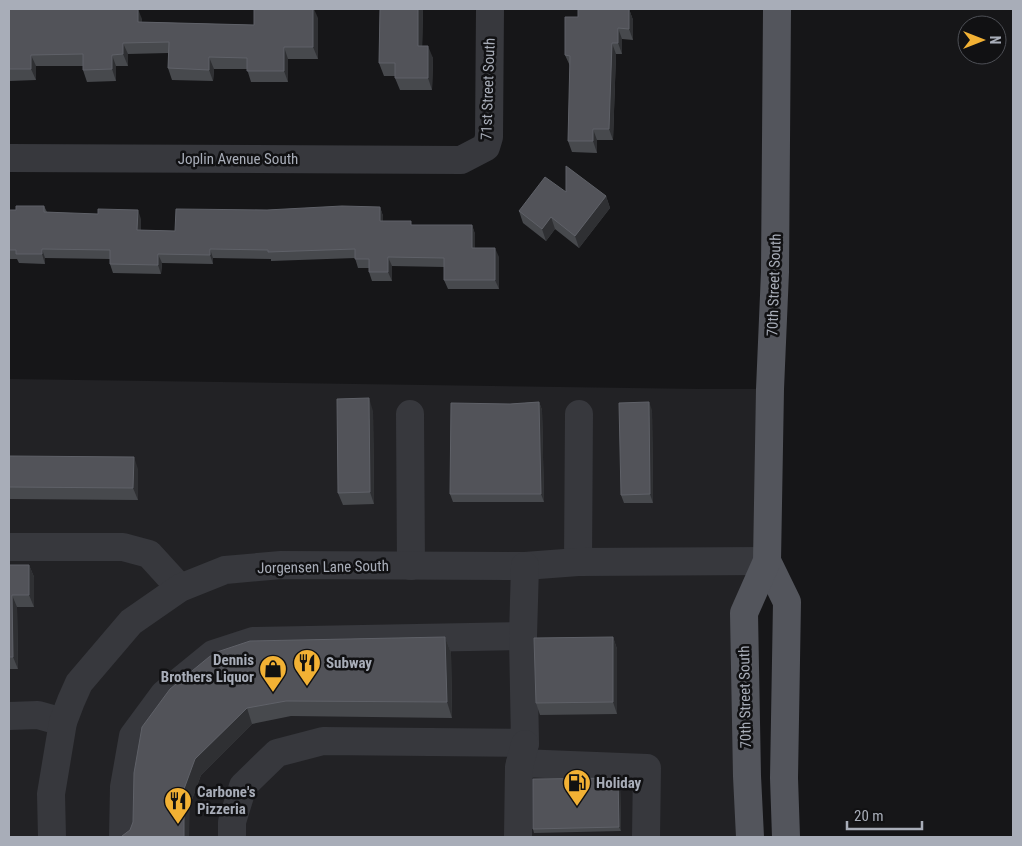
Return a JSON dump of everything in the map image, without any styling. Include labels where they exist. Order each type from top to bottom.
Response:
[{"type":"main road","name":"70th Street South","points":[[750,837],[744,613],[767,562],[770,389],[775,272],[777,9]]},
{"type":"main road","name":"70th Street South","points":[[767,562],[787,602],[784,778],[786,837]]},
{"type":"street","name":"71st Street South","points":[[466,157],[486,147],[489,137],[490,9]]},
{"type":"street","name":"Joplin Avenue South","points":[[9,158],[461,160],[466,157]]},
{"type":"street","points":[[410,414],[411,566]]},
{"type":"street","points":[[578,562],[579,414]]},
{"type":"street","points":[[9,547],[123,547],[149,554],[180,588]]},
{"type":"street","name":"Jorgensen Lane South","points":[[52,837],[51,794],[64,722],[70,701],[79,683],[132,622],[180,588],[225,570],[281,565],[525,566],[578,562],[767,562]]},
{"type":"street","points":[[518,837],[523,753],[525,566]]},
{"type":"street","points":[[122,837],[124,787],[133,736],[164,694],[213,654],[253,641],[523,636]]},
{"type":"street","points":[[9,716],[38,715],[64,722]]},
{"type":"street","points":[[232,837],[232,822],[243,786],[278,754],[323,741],[523,753],[647,768],[646,837]]},
{"type":"shaded area","points":[[9,379],[770,389],[767,561],[744,613],[750,837],[9,837]]},
{"type":"building","points":[[9,9],[138,9],[138,22],[254,25],[254,9],[313,9],[313,47],[284,47],[284,71],[247,71],[247,58],[209,57],[209,70],[168,68],[169,42],[123,43],[123,54],[112,55],[112,69],[83,70],[83,54],[31,55],[31,69],[9,69]]},
{"type":"building","points":[[380,9],[418,9],[418,46],[428,46],[428,78],[395,78],[395,63],[379,63]]},
{"type":"building","points":[[578,9],[629,9],[629,29],[618,28],[618,43],[612,43],[609,129],[593,129],[593,141],[568,141],[570,56],[565,55],[565,17],[578,17]]},
{"type":"building","points":[[566,166],[606,196],[575,236],[551,217],[542,229],[519,211],[545,177],[566,192]]},
{"type":"building","points":[[16,206],[44,206],[44,212],[98,214],[98,209],[138,210],[137,230],[175,231],[176,209],[267,210],[342,206],[380,207],[380,221],[411,221],[411,225],[472,225],[472,248],[495,248],[495,280],[444,280],[444,258],[388,257],[388,272],[369,272],[369,259],[355,259],[355,249],[268,252],[268,250],[210,249],[210,255],[158,254],[158,265],[110,264],[110,250],[42,249],[42,254],[16,254],[16,250],[9,250],[9,210],[16,210]]},
{"type":"building","points":[[369,398],[370,492],[338,493],[337,399]]},
{"type":"building","points":[[539,402],[541,494],[450,494],[451,403],[510,404]]},
{"type":"building","points":[[649,402],[650,494],[621,495],[619,403]]},
{"type":"building","points":[[9,456],[134,457],[133,488],[9,487]]},
{"type":"building","points":[[9,565],[29,565],[29,595],[12,595],[13,657],[9,657]]},
{"type":"building","points":[[445,637],[447,702],[286,701],[247,708],[195,759],[184,789],[184,837],[122,837],[130,830],[133,822],[134,773],[142,727],[170,689],[217,652],[250,641]]},
{"type":"building","points":[[613,637],[613,702],[536,703],[534,638]]},
{"type":"building","name":"Holiday","points":[[618,778],[619,827],[533,829],[533,779]]},
{"type":"place","name":"Subway","points":[[307,687]]},
{"type":"place","name":"Dennis Brothers Liquor","points":[[273,693]]},
{"type":"place","name":"Holiday","points":[[577,807]]},
{"type":"place","name":"Carbone's Pizzeria","points":[[178,825]]}]
